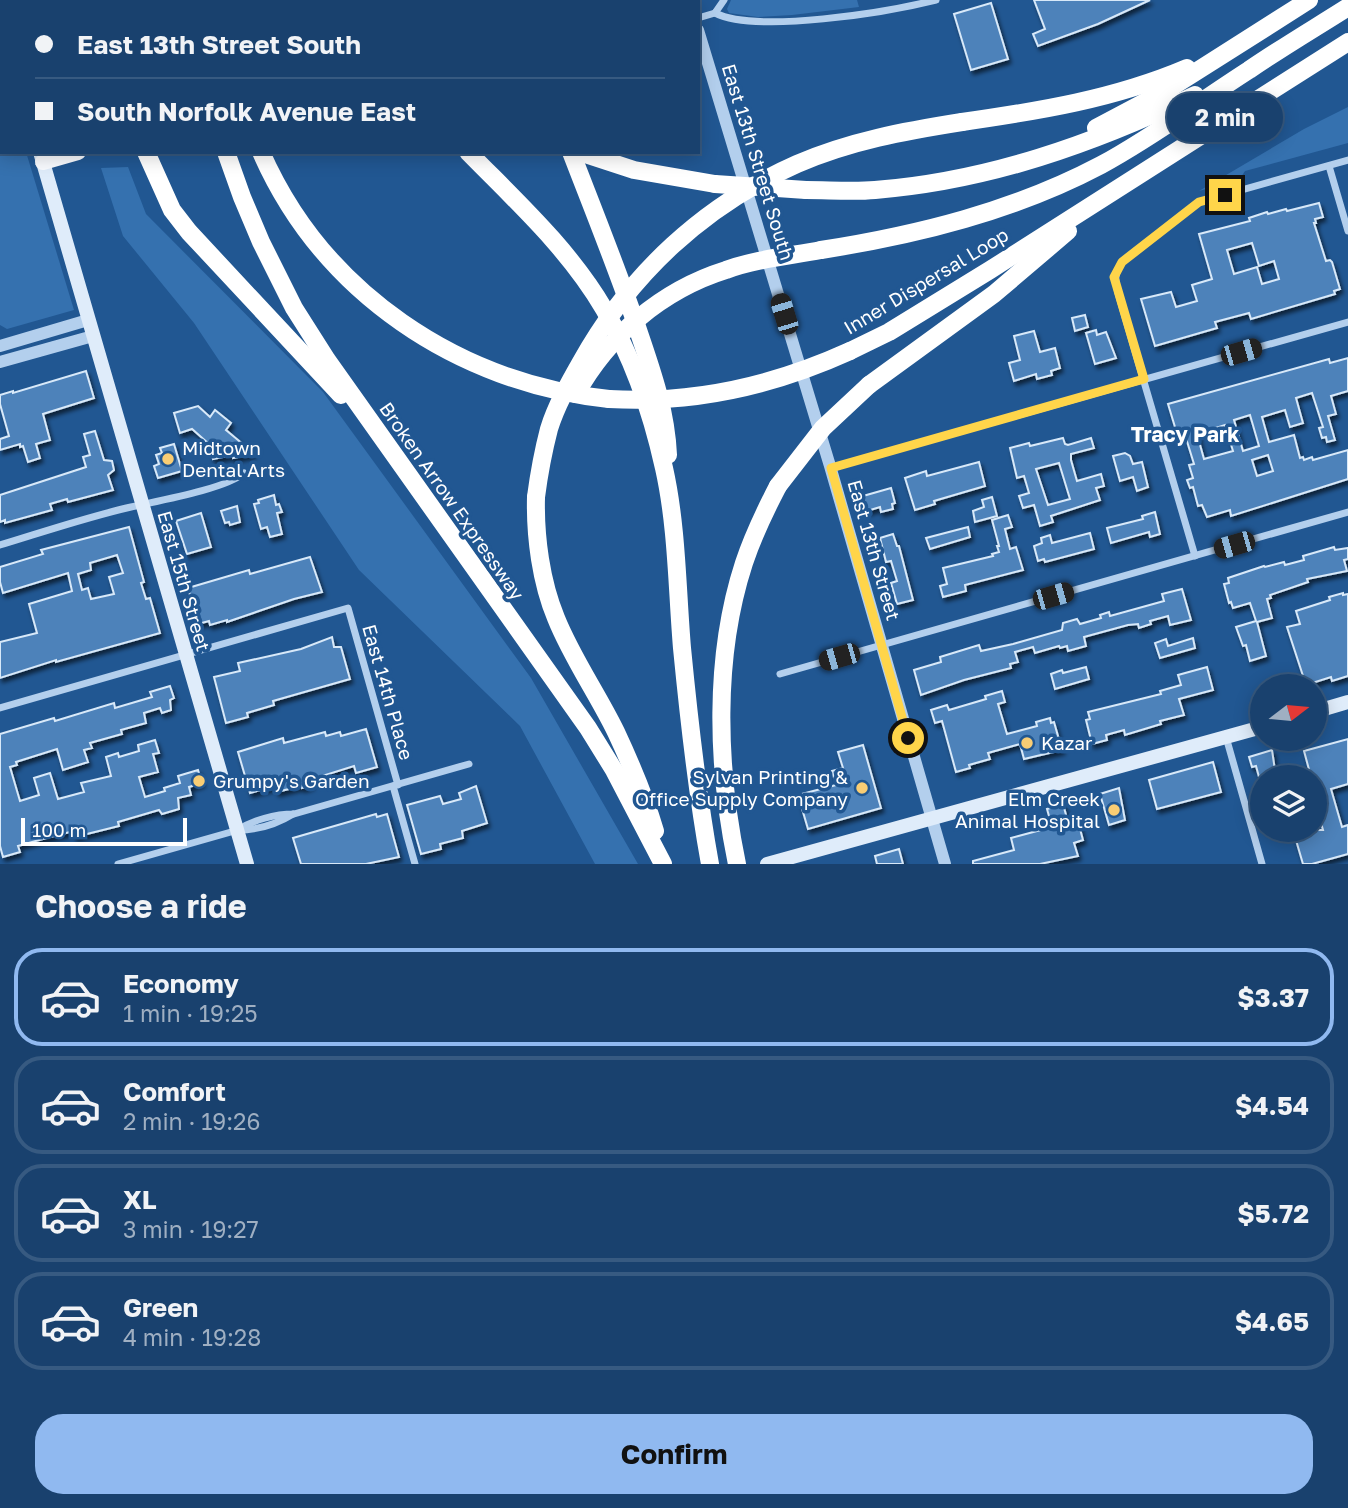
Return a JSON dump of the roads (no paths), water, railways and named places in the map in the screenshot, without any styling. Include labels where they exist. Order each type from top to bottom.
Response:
[{"type":"highway","points":[[1024,162],[1133,110],[1309,0]]},
{"type":"highway","points":[[540,497],[555,443],[570,405],[595,364],[619,335],[663,300],[707,276],[748,264],[867,243],[946,224],[990,211],[1044,190],[1098,166],[1149,138],[1248,70],[1348,7]]},
{"type":"highway","points":[[737,864],[723,754],[726,660],[733,605],[744,562],[760,521],[778,486],[823,428],[869,386],[994,294],[1116,189],[1348,42]]},
{"type":"highway","points":[[664,864],[645,797],[556,616],[545,582],[539,538],[540,497],[550,427],[572,376],[610,315],[659,257],[700,221],[727,202],[798,164],[876,138],[1055,108],[1122,92],[1232,48]]},
{"type":"highway","points":[[584,154],[671,177],[715,184],[806,190],[872,190],[913,186],[987,173],[1108,135],[1248,70]]},
{"type":"highway","points":[[147,154],[172,210],[189,232],[373,427]]},
{"type":"highway","name":"Broken Arrow Expressway","points":[[227,154],[242,197],[283,288],[327,360],[589,728],[664,864]]},
{"type":"highway","name":"Inner Dispersal Loop","points":[[262,154],[284,198],[308,233],[336,267],[399,322],[445,351],[489,371],[531,386],[609,399],[691,398],[762,384],[817,366],[889,332],[1116,189]]},
{"type":"highway","points":[[470,154],[557,246],[604,310],[631,368],[650,419],[664,469],[672,522]]},
{"type":"highway","points":[[572,154],[618,274],[654,379],[667,428],[672,522],[693,747],[710,864]]},
{"type":"main road","points":[[41,157],[63,154]]},
{"type":"main road","name":"East 15th Street","points":[[41,157],[247,864]]},
{"type":"main road","points":[[1327,708],[1348,702]]},
{"type":"main road","points":[[767,864],[1250,730]]},
{"type":"street","points":[[700,17],[715,13],[724,0]]},
{"type":"street","points":[[715,13],[727,20],[785,21],[846,16],[936,0]]},
{"type":"street","name":"East 13th Street South","points":[[700,37],[830,467]]},
{"type":"street","points":[[1195,556],[1114,277],[1122,262],[1199,202],[1348,160]]},
{"type":"street","points":[[1329,166],[1348,231]]},
{"type":"street","points":[[0,346],[86,314]]},
{"type":"street","points":[[830,467],[1348,322]]},
{"type":"street","points":[[0,362],[93,336]]},
{"type":"street","name":"East 13th Street","points":[[830,467],[881,645]]},
{"type":"street","points":[[0,545],[237,479],[244,473]]},
{"type":"street","points":[[780,674],[1348,512]]},
{"type":"street","name":"East 14th Place","points":[[186,656],[348,608],[415,864]]},
{"type":"street","points":[[881,645],[945,864]]},
{"type":"street","points":[[0,708],[186,656]]},
{"type":"street","points":[[1226,737],[1262,864]]},
{"type":"street","points":[[118,864],[238,830],[247,824],[270,817],[293,814],[469,764]]},
{"type":"place","name":"Midtown Dental Arts","points":[[168,459]]},
{"type":"place","name":"Kazar","points":[[1027,743]]},
{"type":"place","name":"Grumpy's Garden","points":[[199,781]]},
{"type":"place","name":"Sylvan Printing & Office Supply Company","points":[[862,788]]},
{"type":"place","name":"Elm Creek Animal Hospital","points":[[1114,810]]},
{"type":"district","name":"Tracy Park","points":[[1185,435]]}]
